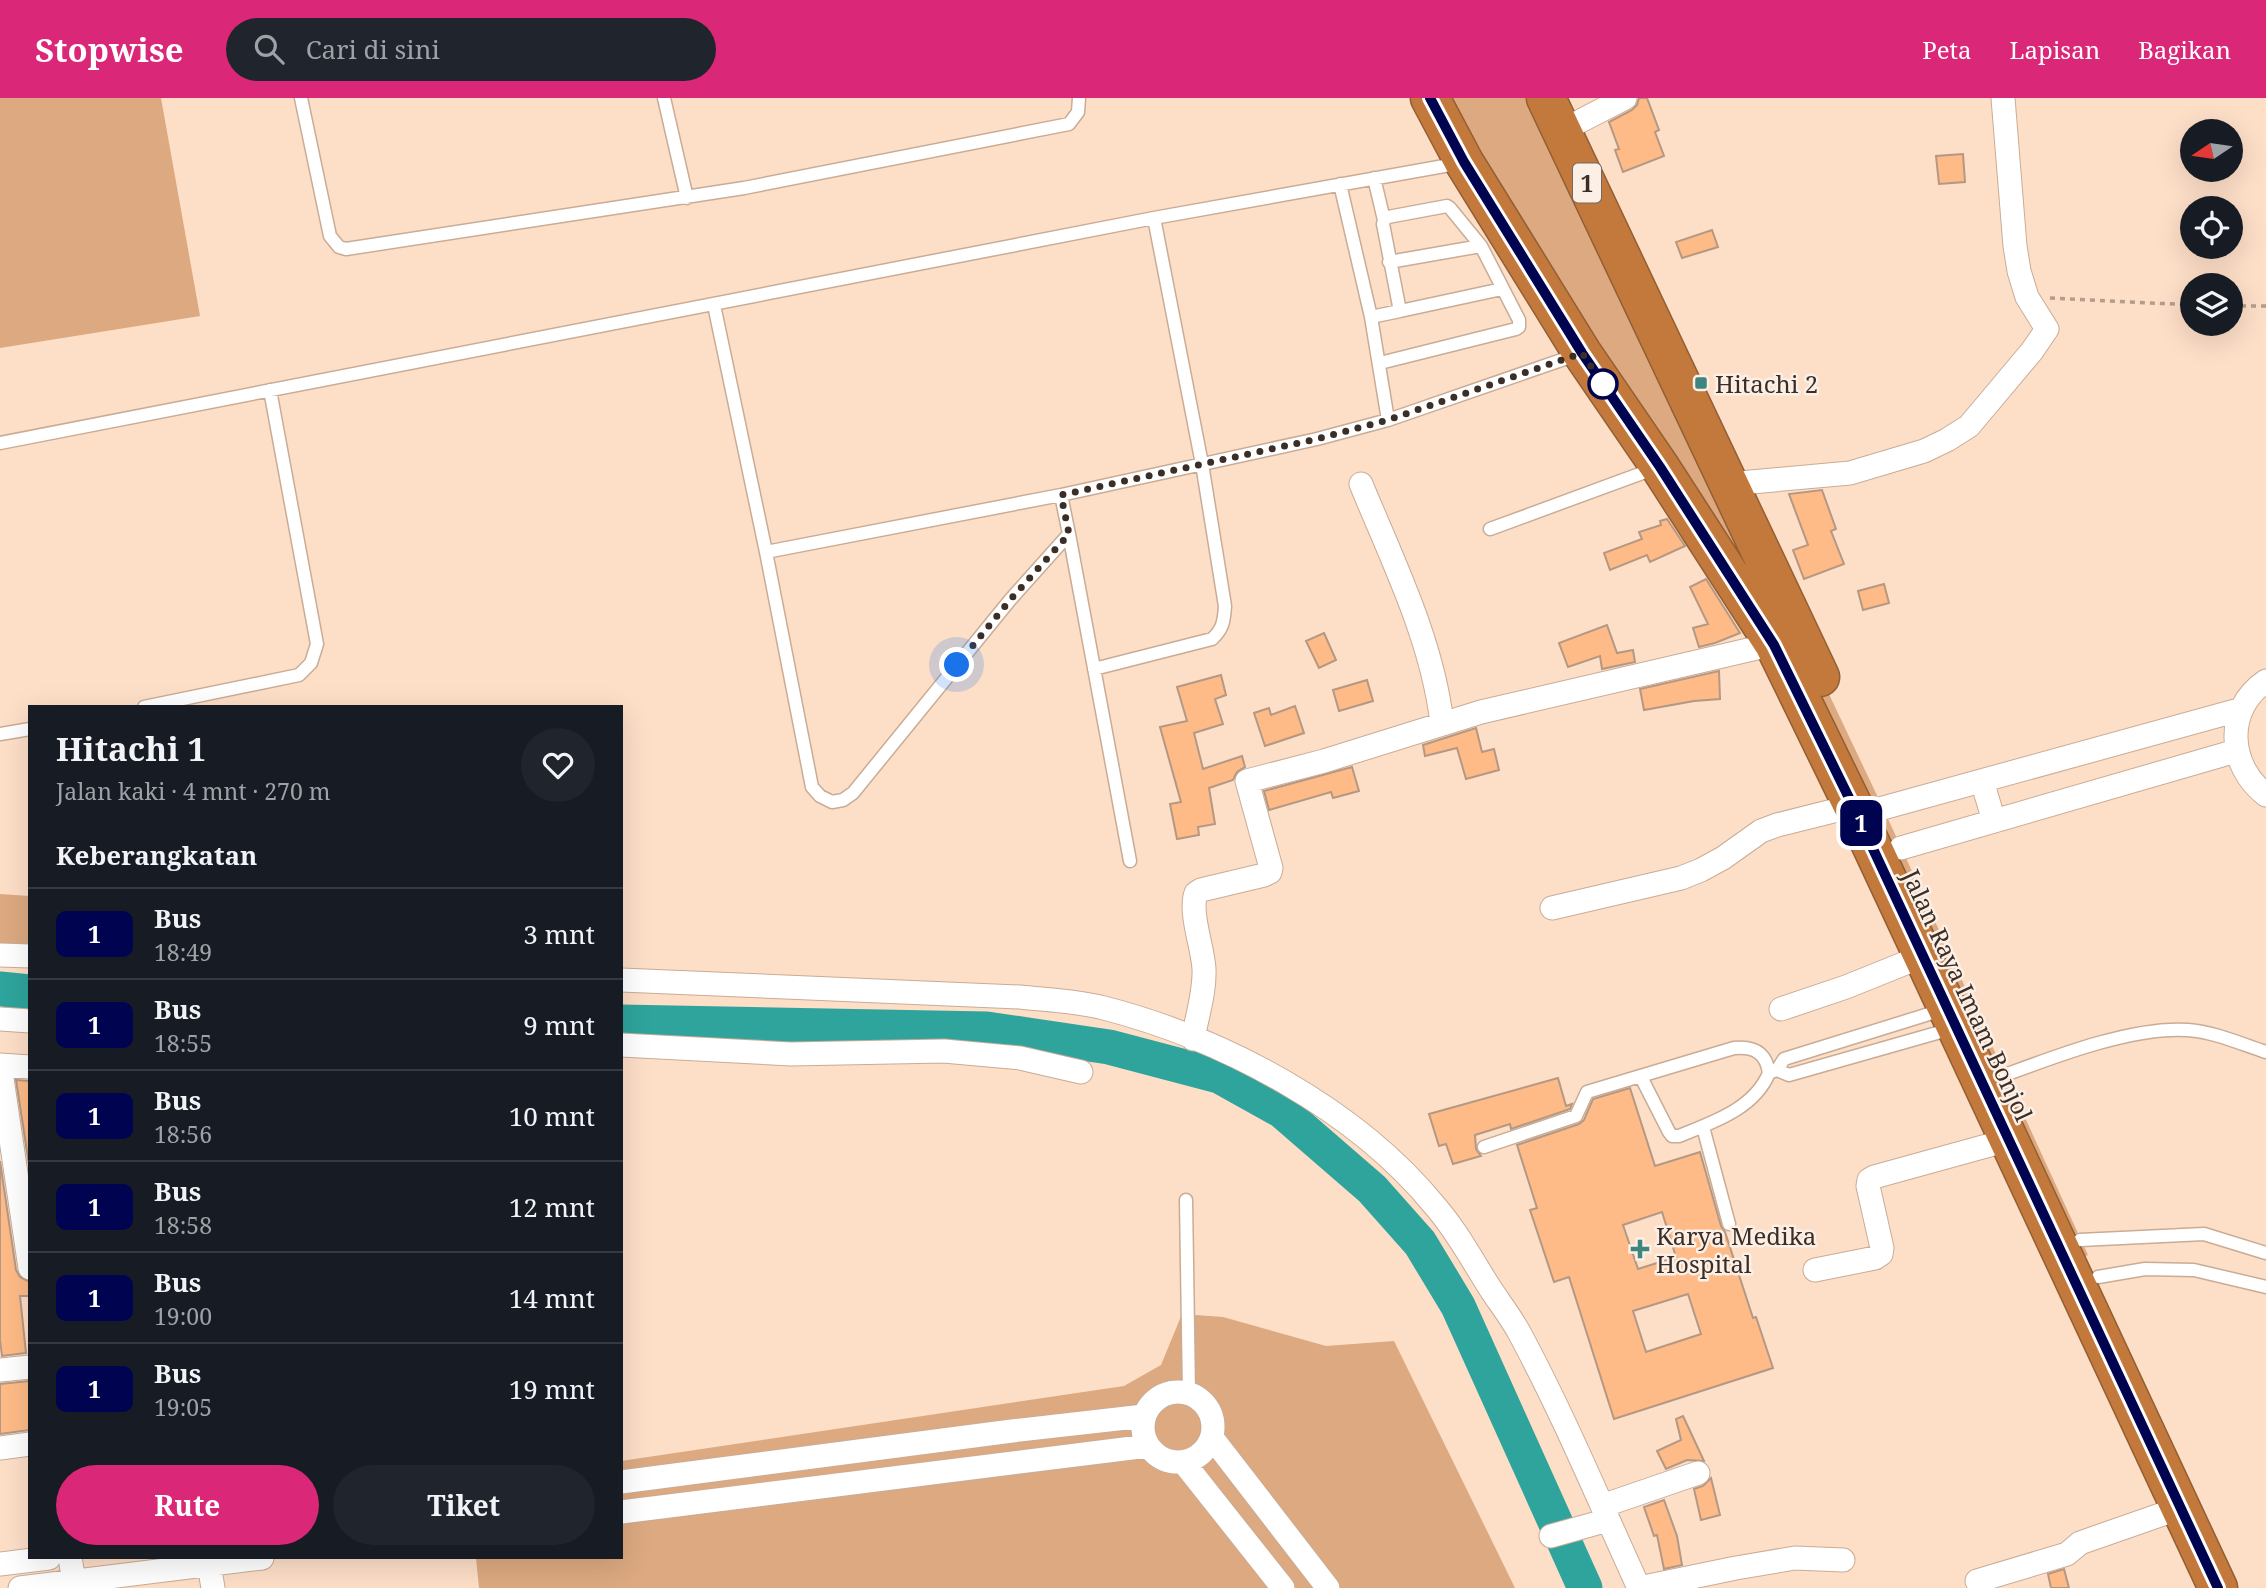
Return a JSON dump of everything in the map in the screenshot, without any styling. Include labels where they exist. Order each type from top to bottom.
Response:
[{"type":"highway","name":"Jalan Raya Imam Bonjol","points":[[1430,98],[1464,162],[1582,353],[1660,467],[1774,645],[1868,807],[1901,848],[2005,1075],[2083,1259],[2180,1508],[2218,1588]]},
{"type":"highway","name":"Jalan Raya Imam Bonjol","points":[[1554,115],[1729,484],[1868,807],[1923,956],[2008,1140],[2083,1259],[2247,1588]]},
{"type":"street","points":[[1554,115],[1625,98]]},
{"type":"street","points":[[1729,484],[1850,473],[1924,451],[1947,440],[1969,426],[2047,330],[2027,297],[2015,246],[2003,98]]},
{"type":"street","points":[[1362,484],[1421,631],[1439,698],[1442,723]]},
{"type":"street","points":[[1193,1039],[1204,971],[1194,904],[1196,893],[1264,875],[1270,872],[1271,868],[1247,781],[1532,699],[1774,645]]},
{"type":"street","points":[[2266,681],[2249,697],[2242,709],[2235,737],[2236,751],[2248,778],[2266,796]]},
{"type":"street","points":[[1552,908],[1681,878],[1723,858],[1761,831],[1777,825],[1982,780],[2242,709]]},
{"type":"street","points":[[1901,848],[2236,751]]},
{"type":"street","points":[[1982,780],[1994,821]]},
{"type":"street","points":[[0,955],[28,956]]},
{"type":"street","points":[[1781,1009],[1923,956]]},
{"type":"street","points":[[623,981],[1067,1001],[1102,1007],[1193,1039],[1264,1069],[1291,1085],[1382,1151],[1436,1207],[1461,1241],[1519,1332],[1639,1588],[1795,1558],[1843,1560]]},
{"type":"street","points":[[0,1019],[28,1021]]},
{"type":"street","points":[[623,1045],[791,1054],[944,1051],[1020,1058],[1081,1072]]},
{"type":"street","points":[[28,1067],[0,1065],[28,1254]]},
{"type":"street","points":[[1815,1270],[1875,1258],[1881,1254],[1869,1180],[2008,1140]]},
{"type":"street","points":[[0,1370],[28,1367]]},
{"type":"street","points":[[1170,1391],[1189,1392],[1205,1402],[1214,1420],[1213,1439],[1202,1455],[1184,1463],[1164,1460],[1148,1446],[1142,1432],[1144,1416],[1154,1401],[1170,1391]]},
{"type":"street","points":[[623,1482],[1144,1416]]},
{"type":"street","points":[[1213,1439],[1328,1588]]},
{"type":"street","points":[[0,1448],[28,1444]]},
{"type":"street","points":[[623,1513],[1148,1446]]},
{"type":"street","points":[[1184,1463],[1283,1588]]},
{"type":"street","points":[[1552,1535],[1577,1528],[1698,1473]]},
{"type":"street","points":[[1977,1581],[2067,1554],[2080,1543],[2180,1508]]},
{"type":"street","points":[[0,1564],[42,1559]]},
{"type":"street","points":[[70,1559],[74,1581]]},
{"type":"street","points":[[20,1588],[253,1559]]},
{"type":"street","points":[[209,1564],[213,1588]]},
{"type":"lane","points":[[301,98],[330,236],[339,247],[346,249],[687,198],[1069,124],[1078,112],[1079,98]]},
{"type":"lane","points":[[664,98],[687,198]]},
{"type":"lane","points":[[0,443],[1154,218],[1464,162]]},
{"type":"lane","points":[[1374,178],[1400,312]]},
{"type":"lane","points":[[1340,184],[1371,317],[1388,420]]},
{"type":"lane","points":[[1380,363],[1519,327],[1519,320],[1481,246],[1447,206],[1384,220]]},
{"type":"lane","points":[[1094,669],[1212,639],[1221,631],[1225,606],[1202,464],[1154,218]]},
{"type":"lane","points":[[1389,262],[1481,246]]},
{"type":"lane","points":[[1371,317],[1502,289]]},
{"type":"lane","points":[[714,305],[812,787],[820,796],[832,802],[843,800],[853,793],[1010,600],[1069,534]]},
{"type":"lane","points":[[766,552],[1061,495],[1388,420],[1582,353]]},
{"type":"lane","points":[[154,705],[299,675],[311,663],[317,644],[270,390]]},
{"type":"lane","points":[[1490,528],[1660,467]]},
{"type":"lane","points":[[1061,495],[1130,861]]},
{"type":"lane","points":[[0,734],[28,729]]},
{"type":"lane","points":[[1484,1147],[1576,1116],[1587,1092],[1734,1048],[1748,1047],[1759,1052],[1773,1072],[1789,1075],[1952,1018]]},
{"type":"lane","points":[[1641,1077],[1672,1136],[1679,1136],[1730,1114],[1748,1101],[1784,1059],[1952,1018]]},
{"type":"lane","points":[[2005,1075],[2083,1049],[2156,1031],[2188,1030],[2214,1034],[2266,1052]]},
{"type":"lane","points":[[1703,1127],[1729,1224]]},
{"type":"lane","points":[[1186,1199],[1189,1392]]},
{"type":"lane","points":[[2083,1259],[2204,1234],[2266,1252]]},
{"type":"lane","points":[[2083,1259],[2145,1269],[2194,1270],[2266,1287]]},
{"type":"path","points":[[2027,297],[2180,304]]},
{"type":"path","points":[[2243,306],[2266,306]]},
{"type":"shaded area","points":[[0,98],[161,98],[200,316],[0,348]]},
{"type":"shaded area","points":[[1430,98],[1546,98],[1883,808],[2088,1255],[2067,1265],[1853,806]]},
{"type":"shaded area","points":[[0,894],[28,896],[28,953],[0,952]]},
{"type":"shaded area","points":[[1182,1314],[1223,1317],[1326,1346],[1394,1341],[1515,1588],[479,1588],[476,1559],[623,1559],[623,1461],[1124,1386],[1161,1365]]},
{"type":"building","points":[[1639,98],[1647,98],[1659,130],[1655,132],[1664,156],[1623,172],[1615,150],[1619,149],[1609,122],[1632,110]]},
{"type":"building","points":[[1963,154],[1965,182],[1939,184],[1936,156]]},
{"type":"building","points":[[1712,230],[1718,247],[1682,258],[1676,242]]},
{"type":"building","points":[[1822,490],[1836,529],[1831,531],[1844,564],[1804,579],[1793,550],[1808,545],[1789,494]]},
{"type":"building","points":[[1667,519],[1685,546],[1650,562],[1647,555],[1610,570],[1604,553],[1642,539],[1639,532],[1661,525],[1660,521]]},
{"type":"building","points":[[1706,579],[1740,633],[1699,647],[1693,628],[1708,624],[1690,587]]},
{"type":"building","points":[[1884,584],[1889,603],[1863,610],[1858,591]]},
{"type":"building","points":[[1607,625],[1617,653],[1633,650],[1635,662],[1602,669],[1600,656],[1568,667],[1559,643]]},
{"type":"building","points":[[1324,633],[1336,660],[1319,668],[1306,641]]},
{"type":"building","points":[[1719,671],[1720,699],[1644,710],[1640,689]]},
{"type":"building","points":[[1221,675],[1226,695],[1215,699],[1223,724],[1194,733],[1203,769],[1242,756],[1245,767],[1237,772],[1233,780],[1209,788],[1215,824],[1198,827],[1199,835],[1177,839],[1170,804],[1181,802],[1160,727],[1187,721],[1177,687]]},
{"type":"building","points":[[1367,680],[1373,701],[1339,711],[1333,690]]},
{"type":"building","points":[[1295,706],[1304,733],[1265,746],[1254,713],[1269,708],[1271,715]]},
{"type":"building","points":[[1476,728],[1482,752],[1494,749],[1499,770],[1466,779],[1457,748],[1425,756],[1423,745]]},
{"type":"building","points":[[1352,767],[1359,791],[1333,798],[1331,792],[1269,810],[1264,791]]},
{"type":"building","points":[[1558,1078],[1566,1106],[1572,1104],[1570,1109],[1511,1129],[1510,1124],[1475,1135],[1476,1149],[1481,1156],[1453,1164],[1446,1144],[1439,1146],[1429,1114]]},
{"type":"building","points":[[16,1080],[28,1081],[28,1158]]},
{"type":"building","points":[[1630,1088],[1655,1166],[1700,1152],[1721,1226],[1773,1368],[1614,1419],[1569,1277],[1554,1282],[1530,1210],[1537,1208],[1517,1145],[1579,1124],[1584,1120],[1593,1099]],"holes":[[[1662,1212],[1676,1257],[1638,1269],[1623,1225]],[[1688,1294],[1701,1334],[1646,1352],[1633,1311]]]},
{"type":"building","points":[[0,1161],[16,1270],[20,1277],[28,1281],[28,1296],[20,1296],[26,1353],[2,1356]]},
{"type":"building","points":[[28,1381],[28,1430],[0,1434],[0,1384]]},
{"type":"building","points":[[1683,1416],[1704,1461],[1687,1460],[1666,1469],[1657,1451],[1681,1440],[1676,1419]]},
{"type":"building","points":[[1711,1478],[1720,1515],[1701,1520],[1694,1489],[1703,1486]]},
{"type":"building","points":[[1664,1500],[1677,1536],[1682,1565],[1664,1569],[1657,1535],[1654,1536],[1644,1507]]},
{"type":"building","points":[[2064,1569],[2069,1588],[2051,1588],[2048,1574]]},
{"type":"waterway","points":[[0,989],[28,992]]},
{"type":"waterway","points":[[623,1022],[987,1029],[1109,1047],[1219,1076],[1282,1111],[1372,1189],[1420,1243],[1458,1306],[1585,1588]]},
{"type":"bus line","name":"1","points":[[1430,98],[1464,162],[1582,353],[1660,467],[1774,645],[1853,806],[2218,1588]]},
{"type":"place","name":"Hitachi 2","points":[[1701,383]]},
{"type":"place","name":"Karya Medika Hospital","points":[[1640,1249]]},
{"type":"route","points":[[957,665],[1069,534],[1061,495],[1317,439],[1388,420],[1582,353],[1603,384]]}]
